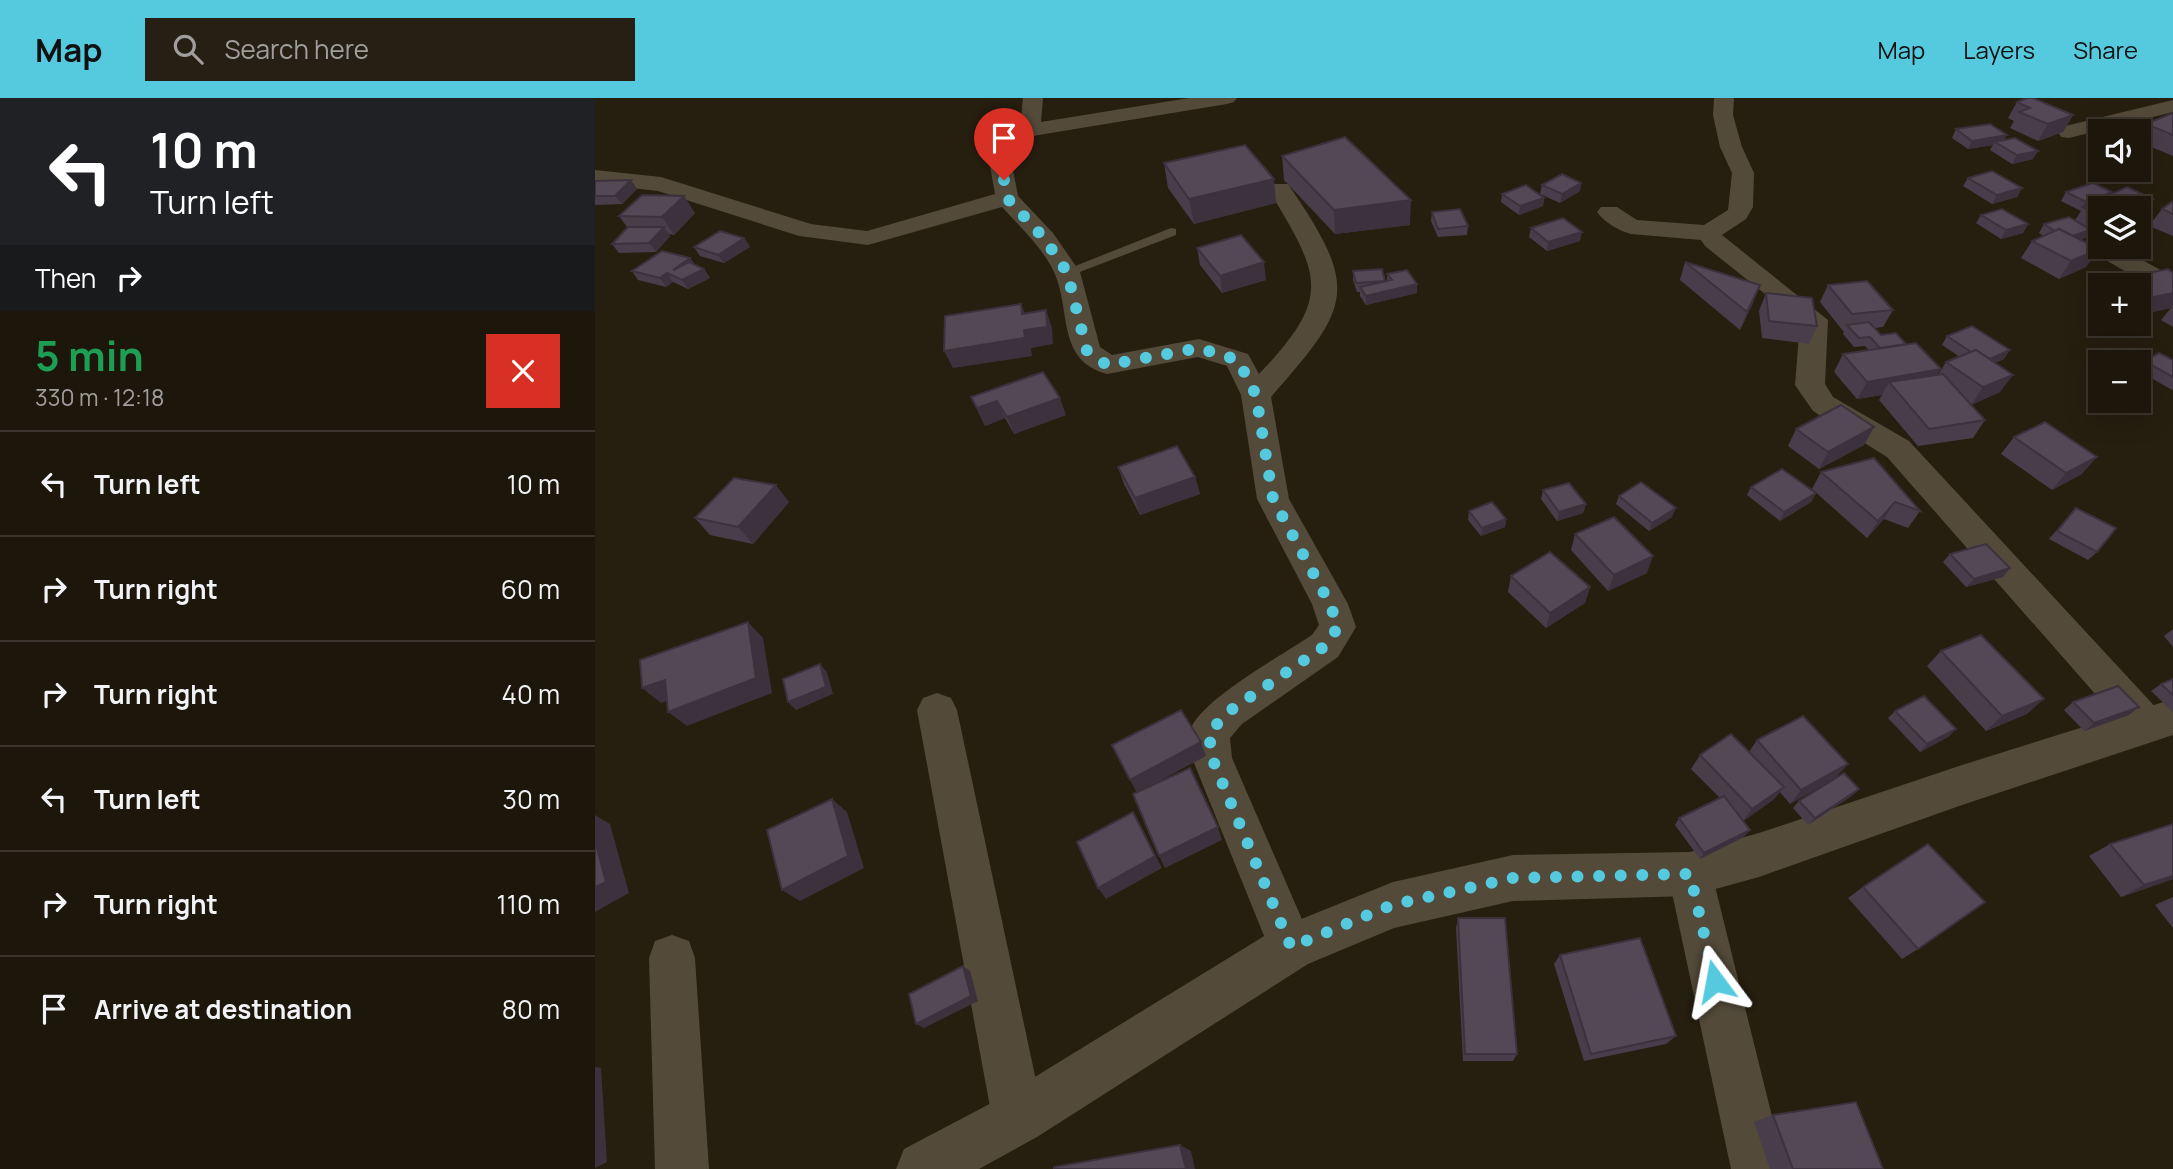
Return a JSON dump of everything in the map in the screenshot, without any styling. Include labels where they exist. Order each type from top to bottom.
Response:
[{"type":"street","points":[[1030,130],[1033,98]]},
{"type":"street","points":[[1227,98],[1007,134],[997,143],[1007,198],[1044,238],[1067,272],[1087,351],[1107,365],[1199,348],[1238,360],[1256,395],[1273,499],[1330,604],[1338,627],[1325,646],[1228,712],[1209,733],[1212,758],[1291,947]]},
{"type":"street","points":[[1609,212],[1631,227],[1709,233],[1738,214],[1744,173],[1731,147],[1723,115],[1724,98]]},
{"type":"street","points":[[2069,132],[2173,106]]},
{"type":"street","points":[[595,177],[661,184],[808,231],[868,238],[1007,198]]},
{"type":"street","points":[[1256,395],[1308,335],[1325,307],[1326,278],[1314,247],[1280,189]]},
{"type":"street","points":[[923,1169],[1018,1118],[1291,947],[1392,905],[1513,878],[1690,874],[1759,855],[2159,721],[1898,449],[1823,404],[1810,384],[1814,320],[1714,241],[1709,233]]},
{"type":"street","points":[[2124,259],[2170,283]]},
{"type":"street","points":[[937,710],[1018,1118]]},
{"type":"street","points":[[1690,874],[1758,1169]]},
{"type":"street","points":[[672,958],[682,1169]]},
{"type":"lane","points":[[1067,272],[1171,232]]},
{"type":"building","points":[[2027,98],[2073,115],[2048,124],[2019,112],[2030,108],[2017,102]]},
{"type":"building","points":[[2173,113],[2173,135],[2151,126],[2151,122]]},
{"type":"building","points":[[1990,124],[2007,135],[1972,141],[1956,129]]},
{"type":"building","points":[[1345,137],[1411,200],[1334,210],[1282,156]]},
{"type":"building","points":[[2015,138],[2038,151],[2017,155],[1995,142]]},
{"type":"building","points":[[1245,145],[1274,179],[1189,199],[1164,163]]},
{"type":"building","points":[[1992,171],[2022,188],[1997,195],[1968,178]]},
{"type":"building","points":[[1562,174],[1581,183],[1562,194],[1542,185]]},
{"type":"building","points":[[631,180],[615,196],[595,196],[595,181]]},
{"type":"building","points":[[2093,183],[2112,192],[2102,196],[2088,196],[2086,202],[2066,192]]},
{"type":"building","points":[[1526,185],[1544,198],[1520,206],[1502,194]]},
{"type":"building","points":[[2127,187],[2146,196],[2107,196]]},
{"type":"building","points":[[642,195],[684,196],[662,217],[619,216]]},
{"type":"building","points":[[2173,201],[2173,214],[2162,209]]},
{"type":"building","points":[[1460,209],[1468,226],[1438,229],[1432,212]]},
{"type":"building","points":[[2002,209],[2028,224],[2006,230],[1981,215]]},
{"type":"building","points":[[2069,217],[2088,228],[2088,231],[2072,236],[2059,229],[2055,231],[2044,224]]},
{"type":"building","points":[[1563,218],[1582,232],[1548,242],[1531,228]]},
{"type":"building","points":[[628,227],[664,227],[649,243],[612,244]]},
{"type":"building","points":[[2059,229],[2088,244],[2088,254],[2071,261],[2032,241]]},
{"type":"building","points":[[720,231],[744,238],[718,255],[694,247]]},
{"type":"building","points":[[1241,235],[1264,262],[1220,276],[1197,248]]},
{"type":"building","points":[[662,251],[690,258],[673,270],[689,262],[704,269],[682,280],[667,273],[660,278],[632,271]]},
{"type":"building","points":[[1685,262],[1760,285],[1747,312]]},
{"type":"building","points":[[1382,269],[1385,281],[1356,283],[1353,271]]},
{"type":"building","points":[[2168,269],[2173,273],[2173,293],[2151,298],[2151,273],[2148,273]]},
{"type":"building","points":[[1407,270],[1417,284],[1366,296],[1360,287],[1392,280],[1387,274]]},
{"type":"building","points":[[1867,281],[1893,310],[1852,314],[1828,285]]},
{"type":"building","points":[[1766,293],[1812,298],[1817,326],[1769,321]]},
{"type":"building","points":[[1021,304],[1022,314],[1046,310],[1047,327],[1024,330],[1025,338],[944,351],[945,316]]},
{"type":"building","points":[[1869,322],[1881,335],[1896,333],[1906,344],[1880,348],[1870,337],[1859,338],[1847,325]]},
{"type":"building","points":[[1972,326],[2010,350],[1990,359],[1976,350],[1971,352],[1947,336]]},
{"type":"building","points":[[1916,343],[1941,369],[1867,382],[1843,354]]},
{"type":"building","points":[[1976,350],[2013,375],[1983,387],[1946,362]]},
{"type":"building","points":[[2159,353],[2173,360],[2173,377],[2151,365],[2151,357]]},
{"type":"building","points":[[1043,372],[1060,398],[1007,417],[997,401],[977,408],[971,397]]},
{"type":"building","points":[[1943,374],[1985,420],[1929,429],[1889,382]]},
{"type":"building","points":[[1841,405],[1874,427],[1828,452],[1796,429]]},
{"type":"building","points":[[2045,422],[2097,457],[2066,473],[2014,437]]},
{"type":"building","points":[[1177,446],[1195,477],[1135,498],[1118,467]]},
{"type":"building","points":[[1874,458],[1920,511],[1895,502],[1878,521],[1821,472]]},
{"type":"building","points":[[1782,469],[1816,493],[1784,512],[1751,487]]},
{"type":"building","points":[[734,478],[776,485],[738,527],[695,518]]},
{"type":"building","points":[[1641,482],[1676,508],[1652,523],[1619,496]]},
{"type":"building","points":[[1569,483],[1586,504],[1559,512],[1543,490]]},
{"type":"building","points":[[1492,502],[1506,519],[1482,528],[1469,511]]},
{"type":"building","points":[[2076,508],[2116,528],[2097,552],[2057,531]]},
{"type":"building","points":[[1614,517],[1653,556],[1614,575],[1575,534]]},
{"type":"building","points":[[1986,544],[2010,568],[1974,579],[1950,554]]},
{"type":"building","points":[[1550,552],[1590,587],[1550,613],[1511,576]]},
{"type":"building","points":[[748,622],[756,678],[668,712],[665,680],[642,688],[640,660]]},
{"type":"building","points":[[1981,635],[2044,699],[2002,716],[1941,651]]},
{"type":"building","points":[[820,664],[826,687],[788,702],[783,679]]},
{"type":"building","points":[[2173,679],[2173,695],[2161,684]]},
{"type":"building","points":[[2118,686],[2139,707],[2094,723],[2073,702]]},
{"type":"building","points":[[1924,696],[1956,729],[1927,744],[1895,711]]},
{"type":"building","points":[[1181,710],[1201,742],[1130,780],[1112,745]]},
{"type":"building","points":[[1803,716],[1848,764],[1801,790],[1757,740]]},
{"type":"building","points":[[1731,734],[1784,787],[1752,809],[1700,755]]},
{"type":"building","points":[[1190,768],[1218,827],[1159,856],[1133,794]]},
{"type":"building","points":[[1844,773],[1859,789],[1815,818],[1799,801]]},
{"type":"building","points":[[1724,796],[1750,830],[1704,853],[1679,818]]},
{"type":"building","points":[[832,799],[848,856],[782,890],[767,830]]},
{"type":"building","points":[[1133,812],[1155,856],[1098,888],[1077,842]]},
{"type":"building","points":[[2173,824],[2173,876],[2144,885],[2110,844]]},
{"type":"building","points":[[595,841],[606,882],[595,887]]},
{"type":"building","points":[[1928,844],[1985,902],[1918,949],[1863,887]]},
{"type":"building","points":[[1458,918],[1505,918],[1517,1054],[1465,1054]]},
{"type":"building","points":[[1640,938],[1676,1036],[1591,1054],[1560,955]]},
{"type":"building","points":[[963,966],[971,996],[916,1024],[909,994]]},
{"type":"building","points":[[1856,1102],[1883,1169],[1793,1169],[1773,1115]]},
{"type":"building","points":[[1180,1145],[1186,1169],[1054,1169],[1054,1167]]},
{"type":"route","points":[[1004,180],[1007,198],[1044,238],[1067,272],[1087,351],[1107,365],[1199,348],[1238,360],[1256,395],[1273,499],[1330,604],[1338,627],[1325,646],[1228,712],[1209,733],[1212,758],[1291,947],[1392,905],[1513,878],[1690,874],[1715,981]]}]
